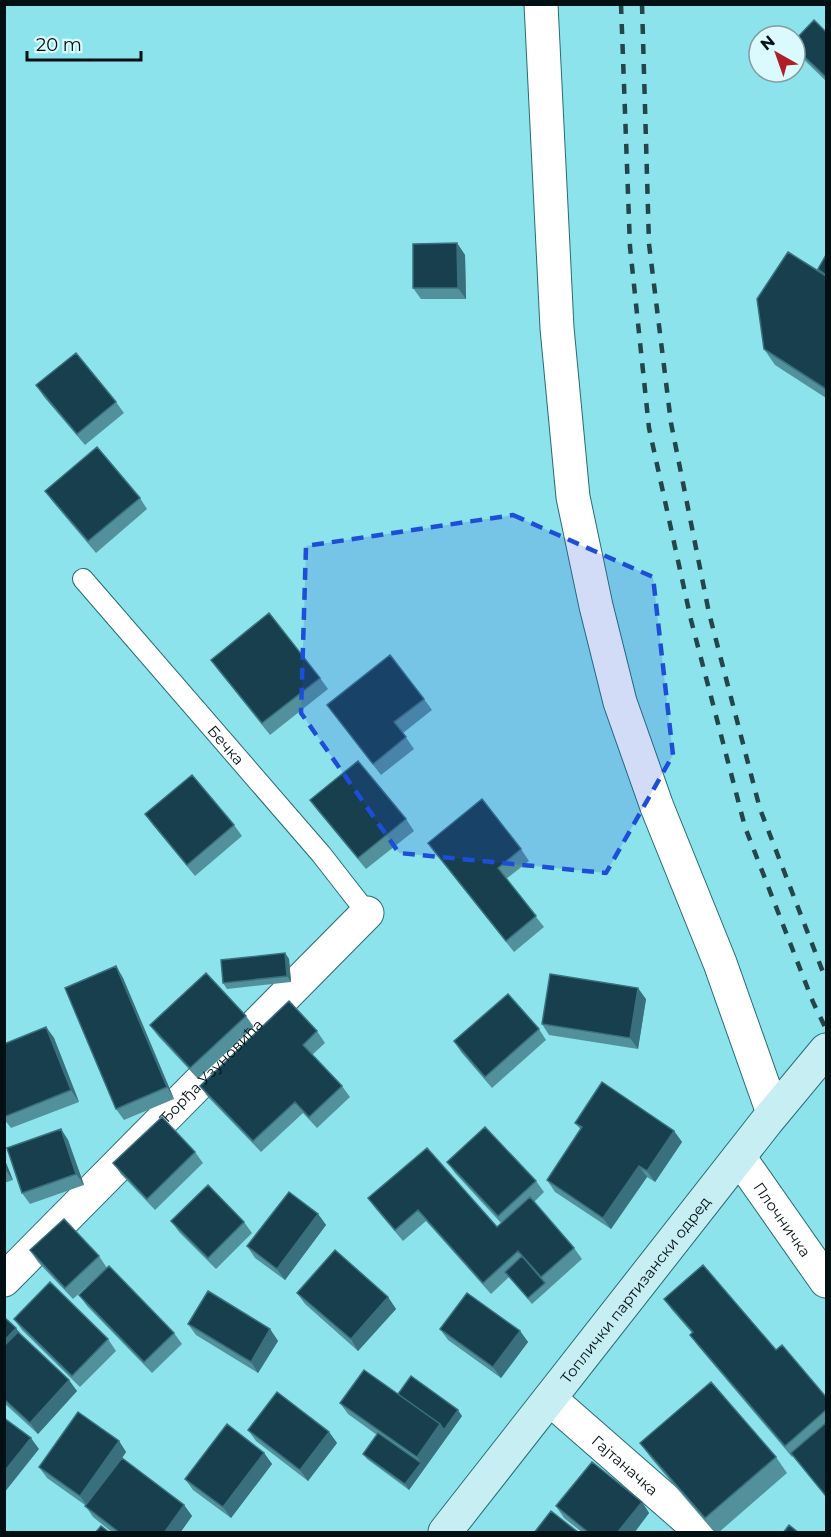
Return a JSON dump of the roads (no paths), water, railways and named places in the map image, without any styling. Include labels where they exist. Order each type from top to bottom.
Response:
[{"type":"main road","name":"Топлички партизански одред","points":[[450,1531],[550,1398],[773,1113],[826,1050]]},
{"type":"street","points":[[541,4],[563,412],[573,497],[584,552],[620,702],[657,807],[720,963],[773,1113]]},
{"type":"street","name":"Ђорђа Узуновића","points":[[4,1280],[367,913]]},
{"type":"street","name":"Плочничка","points":[[739,1157],[826,1281]]},
{"type":"street","name":"Гајтаначка","points":[[550,1398],[702,1533]]},
{"type":"lane","name":"Бечка","points":[[83,579],[321,854],[367,913]]},
{"type":"railway","points":[[621,4],[630,247],[649,428],[691,620],[745,827],[813,1002],[826,1029]]},
{"type":"railway","points":[[642,4],[649,244],[671,423],[709,613],[760,809],[826,980]]}]
